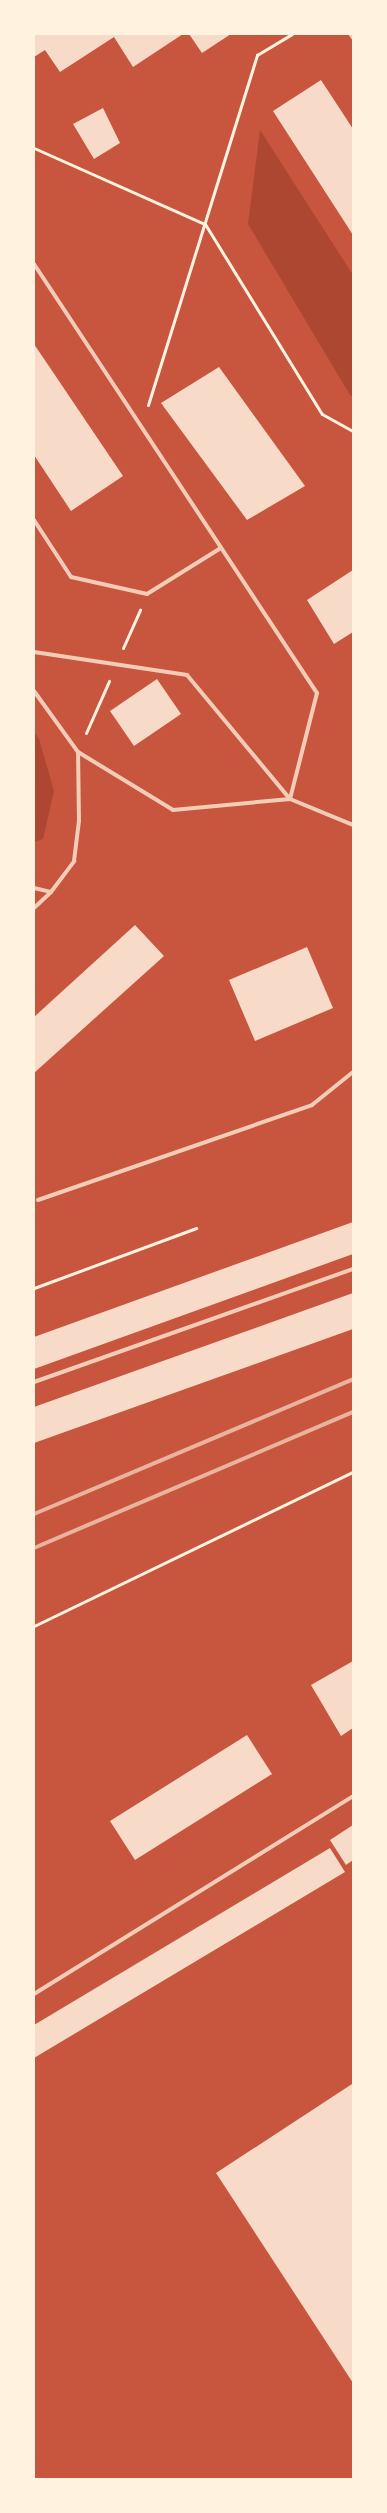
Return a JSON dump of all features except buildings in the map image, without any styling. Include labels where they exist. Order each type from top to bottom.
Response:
[{"type":"lane","points":[[34,264],[317,693],[290,799]]},
{"type":"lane","points":[[34,520],[71,577],[147,594],[222,548]]},
{"type":"lane","points":[[34,652],[187,675],[290,799]]},
{"type":"lane","points":[[34,691],[78,752],[172,810],[290,799],[353,825]]},
{"type":"lane","points":[[34,908],[51,892],[74,861],[78,821],[78,752]]},
{"type":"lane","points":[[34,888],[51,892]]},
{"type":"lane","points":[[38,1200],[312,1105],[353,1072]]},
{"type":"lane","points":[[34,1382],[353,1269]]},
{"type":"lane","points":[[34,1994],[353,1796]]},
{"type":"path","points":[[142,428],[257,55],[292,34]]},
{"type":"path","points":[[34,148],[205,224],[322,414],[353,431]]},
{"type":"path","points":[[34,1288],[196,1228]]},
{"type":"path","points":[[34,1626],[353,1472]]},
{"type":"shaded area","points":[[260,130],[353,275],[353,397],[350,395],[248,224]]},
{"type":"shaded area","points":[[34,732],[39,739],[54,791],[43,839],[34,842]]},
{"type":"railway","points":[[34,1514],[353,1379]]},
{"type":"railway","points":[[34,1548],[353,1412]]}]
